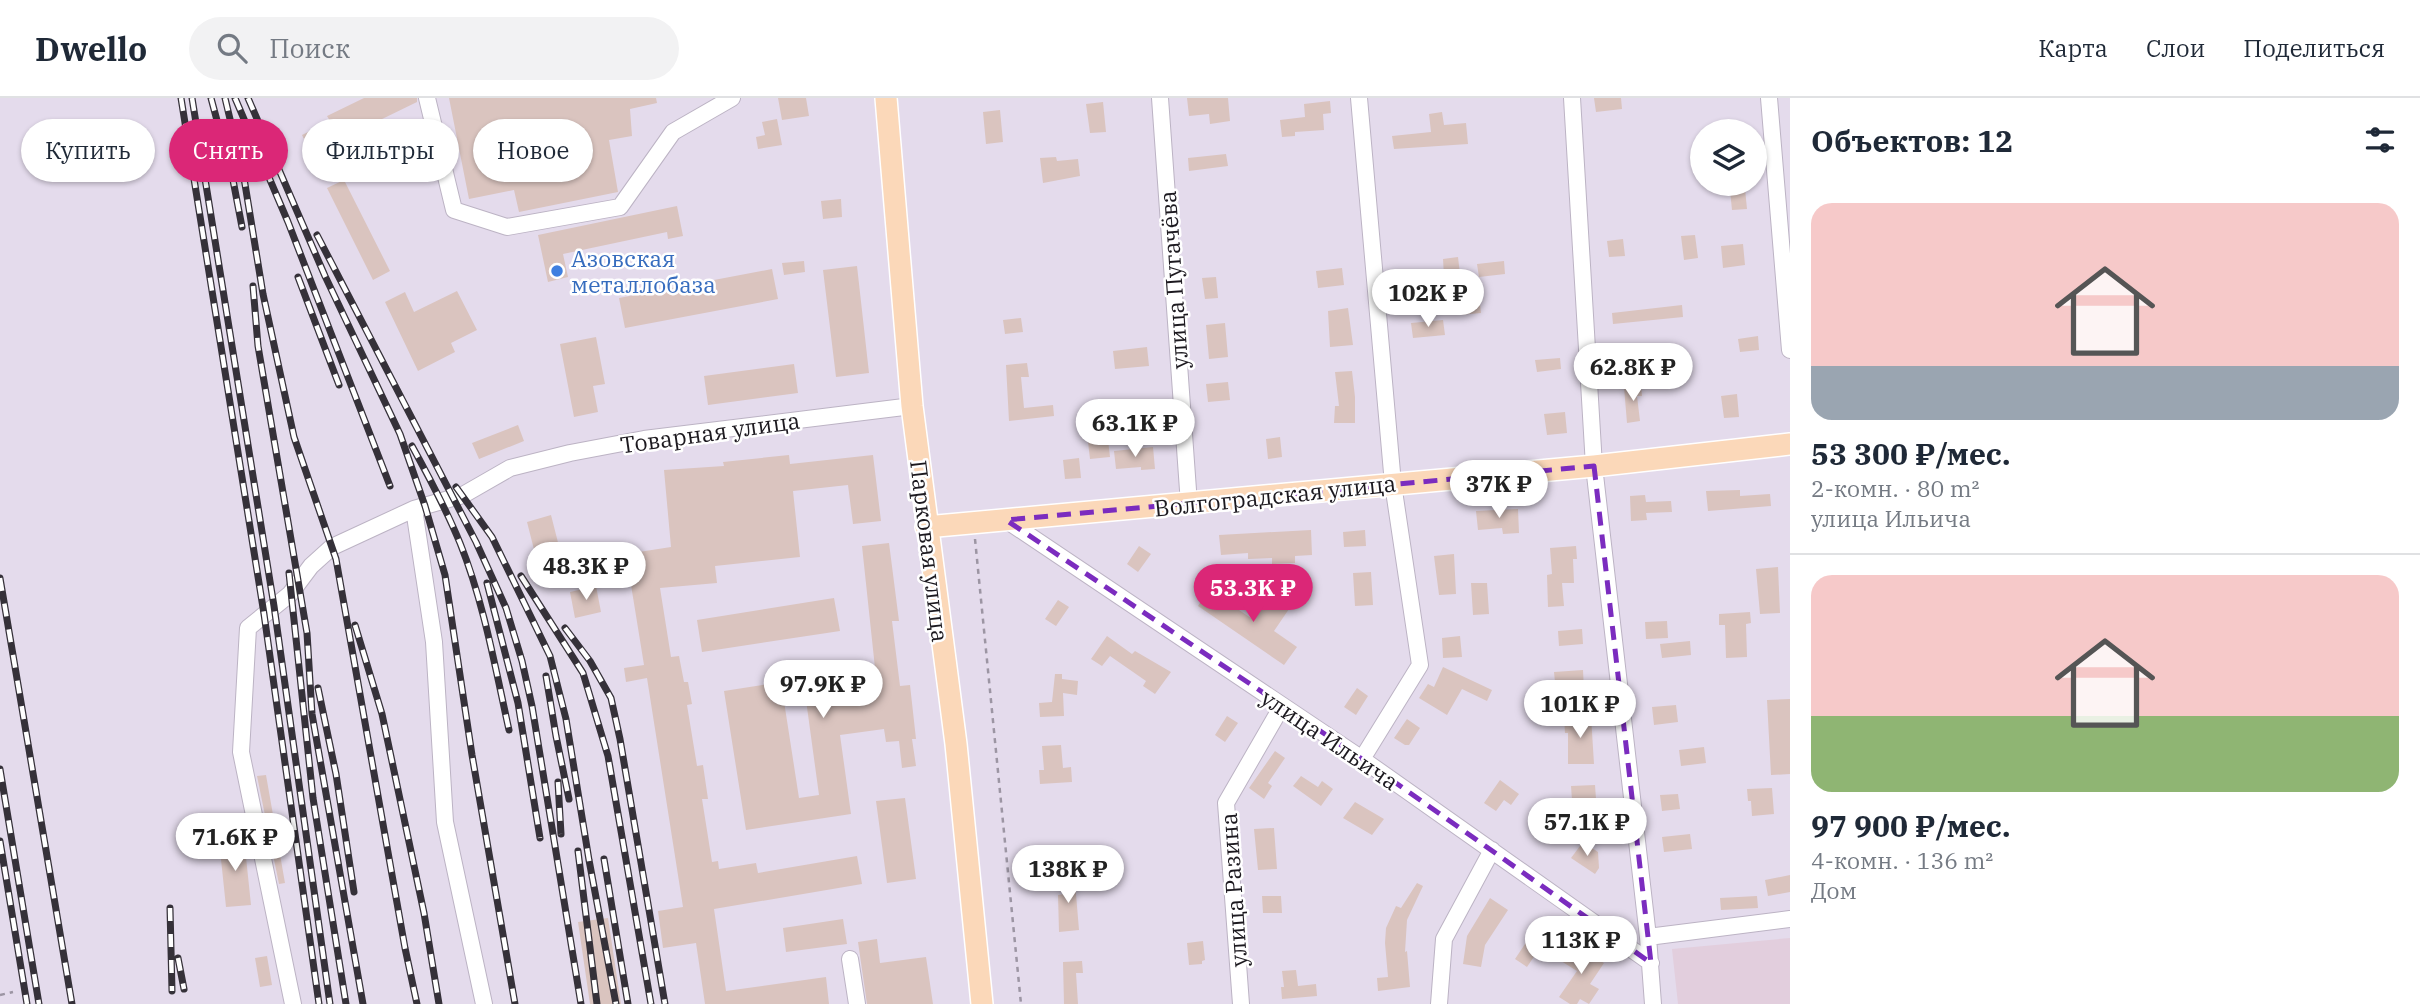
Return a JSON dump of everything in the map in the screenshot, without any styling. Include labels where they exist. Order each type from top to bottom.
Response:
[{"type":"main road","name":"Парковая улица","points":[[886,98],[912,406],[956,744],[982,1004]]},
{"type":"main road","name":"Волгоградская улица","points":[[926,527],[1594,466],[1790,444]]},
{"type":"street","points":[[427,98],[454,209],[507,227],[620,207],[673,132],[732,98]]},
{"type":"street","name":"улица Пугачёва","points":[[1160,98],[1189,504]]},
{"type":"street","points":[[1359,98],[1393,484],[1420,665],[1362,760]]},
{"type":"street","points":[[1572,98],[1594,466],[1651,963],[1653,1004]]},
{"type":"street","points":[[1769,98],[1784,184],[1790,350]]},
{"type":"street","name":"Товарная улица","points":[[293,1004],[240,752],[248,628],[290,594],[311,566],[332,547],[414,509],[463,495],[510,468],[644,439],[912,406]]},
{"type":"street","points":[[414,509],[434,642],[445,822],[483,1003]]},
{"type":"street","name":"улица Ильича","points":[[1006,520],[1362,760],[1651,963]]},
{"type":"street","name":"улица Разина","points":[[1241,1004],[1226,803],[1282,706]]},
{"type":"street","points":[[1439,1004],[1444,939],[1492,850]]},
{"type":"street","points":[[1648,937],[1790,919]]},
{"type":"street","points":[[850,959],[857,1004]]},
{"type":"path","points":[[973,522],[1021,1004]]},
{"type":"path","points":[[0,995],[13,992]]},
{"type":"highlighted area","points":[[1594,466],[1651,963],[1362,759],[1006,520]]},
{"type":"shaded area","points":[[1790,938],[1790,1004],[1678,1004],[1672,949]]},
{"type":"building","points":[[364,98],[417,98],[417,102],[382,119],[329,119],[327,116]]},
{"type":"building","points":[[449,98],[656,98],[657,103],[630,109],[632,136],[609,140],[618,192],[519,212],[514,190],[469,199],[459,148],[459,119],[453,119]]},
{"type":"building","points":[[778,98],[806,98],[809,116],[782,120]]},
{"type":"building","points":[[1187,98],[1228,98],[1230,121],[1210,124],[1209,114],[1189,116]]},
{"type":"building","points":[[1594,98],[1621,98],[1622,109],[1596,112]]},
{"type":"building","points":[[1330,101],[1331,113],[1323,114],[1324,130],[1295,132],[1295,136],[1282,137],[1280,120],[1305,117],[1304,104]]},
{"type":"building","points":[[1103,102],[1106,132],[1090,133],[1086,104]]},
{"type":"building","points":[[1000,110],[1003,142],[986,144],[983,112]]},
{"type":"building","points":[[1442,112],[1444,125],[1466,123],[1468,144],[1394,149],[1392,136],[1431,132],[1429,114]]},
{"type":"building","points":[[777,119],[782,145],[758,149],[756,137],[765,135],[762,122]]},
{"type":"building","points":[[1226,154],[1228,166],[1189,171],[1188,158]]},
{"type":"building","points":[[1056,157],[1057,161],[1078,159],[1080,176],[1043,183],[1040,158]]},
{"type":"building","points":[[345,182],[390,271],[373,280],[327,188]]},
{"type":"building","points":[[1731,196],[1746,196],[1747,209],[1732,210]]},
{"type":"building","points":[[841,199],[842,217],[823,219],[821,201]]},
{"type":"building","points":[[677,206],[683,236],[668,239],[667,232],[563,254],[568,277],[548,282],[538,235]]},
{"type":"building","points":[[1695,235],[1698,258],[1684,260],[1681,236]]},
{"type":"building","points":[[1623,239],[1625,256],[1609,257],[1607,241]]},
{"type":"building","points":[[1743,244],[1745,265],[1723,268],[1721,246]]},
{"type":"building","points":[[1458,257],[1460,274],[1444,276],[1443,259]]},
{"type":"building","points":[[804,261],[805,272],[784,275],[782,263]]},
{"type":"building","points":[[1504,261],[1505,274],[1479,277],[1477,264]]},
{"type":"building","points":[[857,266],[869,373],[836,377],[823,270]]},
{"type":"building","points":[[1342,268],[1344,285],[1318,288],[1316,271]]},
{"type":"building","points":[[772,269],[778,299],[625,328],[619,298]]},
{"type":"building","points":[[1216,277],[1218,298],[1205,299],[1202,278]]},
{"type":"building","points":[[457,291],[477,330],[451,343],[455,352],[418,371],[385,302],[405,292],[414,312]]},
{"type":"building","points":[[1479,295],[1481,313],[1459,315],[1457,297]]},
{"type":"building","points":[[1682,305],[1683,317],[1613,324],[1612,313]]},
{"type":"building","points":[[1348,308],[1353,345],[1330,347],[1328,311]]},
{"type":"building","points":[[1021,318],[1023,332],[1005,334],[1003,320]]},
{"type":"building","points":[[1443,320],[1445,335],[1413,338],[1411,323]]},
{"type":"building","points":[[1225,323],[1228,357],[1209,359],[1206,325]]},
{"type":"building","points":[[1758,336],[1759,350],[1740,352],[1738,339]]},
{"type":"building","points":[[596,337],[605,384],[593,386],[598,412],[574,417],[560,344]]},
{"type":"building","points":[[1147,347],[1149,366],[1115,369],[1113,351]]},
{"type":"building","points":[[1639,348],[1640,363],[1620,365],[1618,350]]},
{"type":"building","points":[[1560,358],[1561,369],[1537,372],[1535,360]]},
{"type":"building","points":[[1027,363],[1029,377],[1021,377],[1024,408],[1053,405],[1054,416],[1009,421],[1006,365]]},
{"type":"building","points":[[794,364],[798,393],[708,405],[704,376]]},
{"type":"building","points":[[1352,371],[1355,423],[1334,423],[1335,406],[1339,406],[1335,372]]},
{"type":"building","points":[[1228,382],[1230,400],[1208,402],[1206,384]]},
{"type":"building","points":[[1641,385],[1642,396],[1637,396],[1640,421],[1627,423],[1624,387]]},
{"type":"building","points":[[1737,394],[1739,417],[1724,418],[1721,396]]},
{"type":"building","points":[[1565,412],[1567,433],[1547,435],[1544,414]]},
{"type":"building","points":[[518,425],[524,441],[479,459],[472,443]]},
{"type":"building","points":[[1107,431],[1110,457],[1090,459],[1087,433]]},
{"type":"building","points":[[1280,437],[1282,457],[1268,459],[1266,439]]},
{"type":"building","points":[[1153,447],[1155,469],[1116,469],[1114,451]]},
{"type":"building","points":[[789,455],[790,464],[873,455],[881,521],[853,524],[848,485],[793,491],[800,557],[715,566],[717,583],[660,588],[671,657],[679,656],[684,682],[688,682],[692,704],[687,705],[697,766],[703,765],[708,799],[702,799],[712,862],[718,861],[719,869],[756,863],[758,873],[857,856],[862,884],[714,909],[726,991],[826,977],[829,1004],[705,1004],[696,943],[663,948],[658,911],[683,907],[647,678],[626,682],[624,668],[644,665],[626,554],[671,547],[664,470],[724,466],[723,462]]},
{"type":"building","points":[[1079,458],[1081,478],[1065,479],[1063,460]]},
{"type":"building","points":[[1740,490],[1740,496],[1770,494],[1771,506],[1708,511],[1706,491]]},
{"type":"building","points":[[1645,495],[1646,502],[1671,501],[1672,512],[1646,513],[1647,520],[1631,521],[1630,496]]},
{"type":"building","points":[[1518,509],[1519,533],[1503,534],[1502,528],[1478,530],[1476,511]]},
{"type":"building","points":[[551,515],[564,566],[540,573],[527,522]]},
{"type":"building","points":[[1311,530],[1312,555],[1295,556],[1295,563],[1272,564],[1272,558],[1248,559],[1248,553],[1221,555],[1219,535]]},
{"type":"building","points":[[1365,530],[1366,546],[1344,547],[1343,532]]},
{"type":"building","points":[[889,543],[899,621],[892,621],[900,686],[910,685],[916,766],[902,768],[899,741],[886,742],[884,729],[840,735],[851,814],[746,830],[724,691],[781,682],[799,798],[819,795],[803,678],[875,668],[862,546]]},
{"type":"building","points":[[1139,546],[1151,554],[1138,572],[1127,564]]},
{"type":"building","points":[[1576,546],[1577,559],[1573,559],[1574,583],[1562,583],[1564,606],[1548,607],[1547,575],[1552,574],[1550,548]]},
{"type":"building","points":[[1454,554],[1456,594],[1439,595],[1434,556]]},
{"type":"building","points":[[1778,567],[1780,613],[1760,614],[1756,569]]},
{"type":"building","points":[[1371,572],[1373,605],[1355,606],[1353,573]]},
{"type":"building","points":[[1471,583],[1487,583],[1489,614],[1473,615]]},
{"type":"building","points":[[596,586],[601,612],[575,618],[570,592]]},
{"type":"building","points":[[1210,588],[1254,620],[1271,596],[1289,609],[1274,631],[1297,647],[1284,665],[1198,606]]},
{"type":"building","points":[[834,598],[840,631],[702,652],[697,620]]},
{"type":"building","points":[[1058,600],[1069,607],[1056,626],[1045,619]]},
{"type":"building","points":[[1750,612],[1751,623],[1746,624],[1747,657],[1726,658],[1725,625],[1719,625],[1719,614]]},
{"type":"building","points":[[1667,621],[1668,638],[1646,639],[1645,622]]},
{"type":"building","points":[[1582,629],[1583,644],[1559,646],[1558,631]]},
{"type":"building","points":[[1107,636],[1132,654],[1135,651],[1171,672],[1155,694],[1143,686],[1146,681],[1110,656],[1102,666],[1091,659]]},
{"type":"building","points":[[1460,636],[1462,657],[1443,658],[1442,638]]},
{"type":"building","points":[[1690,641],[1691,655],[1662,658],[1660,644]]},
{"type":"building","points":[[1443,667],[1492,690],[1487,701],[1462,689],[1447,715],[1419,698],[1428,684],[1434,687]]},
{"type":"building","points":[[1583,670],[1584,690],[1556,692],[1554,672]]},
{"type":"building","points":[[1055,674],[1062,674],[1062,679],[1078,681],[1077,695],[1063,693],[1064,716],[1040,717],[1039,703],[1052,702]]},
{"type":"building","points":[[1357,688],[1368,696],[1356,715],[1344,707]]},
{"type":"building","points":[[1790,699],[1790,774],[1771,775],[1767,700]]},
{"type":"building","points":[[1676,705],[1678,722],[1654,725],[1652,707]]},
{"type":"building","points":[[1227,716],[1238,723],[1225,742],[1215,735]]},
{"type":"building","points":[[1591,716],[1594,764],[1568,764],[1568,733],[1565,733],[1564,717]]},
{"type":"building","points":[[1407,719],[1420,728],[1409,745],[1405,745],[1394,738]]},
{"type":"building","points":[[1061,745],[1063,768],[1071,767],[1072,782],[1040,784],[1039,770],[1044,770],[1042,746]]},
{"type":"building","points":[[1704,747],[1706,763],[1681,766],[1679,750]]},
{"type":"building","points":[[1275,751],[1285,758],[1268,783],[1272,786],[1264,799],[1249,788]]},
{"type":"building","points":[[266,775],[285,883],[279,884],[257,776]]},
{"type":"building","points":[[1301,776],[1318,787],[1322,781],[1333,789],[1321,806],[1293,786]]},
{"type":"building","points":[[1500,780],[1519,794],[1511,805],[1504,800],[1496,811],[1484,803]]},
{"type":"building","points":[[1595,785],[1596,799],[1572,800],[1571,786]]},
{"type":"building","points":[[1772,788],[1774,814],[1752,816],[1747,789]]},
{"type":"building","points":[[1678,794],[1680,809],[1662,811],[1660,795]]},
{"type":"building","points":[[905,798],[916,879],[887,883],[876,801]]},
{"type":"building","points":[[1355,802],[1384,819],[1372,835],[1343,818]]},
{"type":"building","points":[[1543,816],[1560,828],[1549,844],[1531,832]]},
{"type":"building","points":[[1274,828],[1277,869],[1258,870],[1254,829]]},
{"type":"building","points":[[1690,834],[1692,849],[1664,852],[1662,837]]},
{"type":"building","points":[[244,838],[251,905],[226,907],[219,840]]},
{"type":"building","points":[[1583,842],[1598,852],[1599,868],[1595,874],[1571,858]]},
{"type":"building","points":[[1070,852],[1072,869],[1053,870],[1052,854]]},
{"type":"building","points":[[1064,870],[1074,870],[1079,930],[1059,932],[1058,895],[1065,894]]},
{"type":"building","points":[[1790,875],[1790,892],[1768,896],[1765,880]]},
{"type":"building","points":[[1417,883],[1423,886],[1407,920],[1405,952],[1407,951],[1410,987],[1378,991],[1377,978],[1388,977],[1386,928],[1396,906],[1401,908]]},
{"type":"building","points":[[1262,896],[1281,896],[1282,913],[1263,913]]},
{"type":"building","points":[[1757,896],[1758,908],[1721,910],[1720,898]]},
{"type":"building","points":[[1490,898],[1508,910],[1485,945],[1481,967],[1463,964],[1467,936]]},
{"type":"building","points":[[608,918],[621,1004],[590,1004],[578,922]]},
{"type":"building","points":[[843,919],[847,944],[786,952],[783,928]]},
{"type":"building","points":[[1537,926],[1549,934],[1527,967],[1515,959]]},
{"type":"building","points":[[877,939],[880,963],[926,957],[933,1004],[867,1004],[858,942]]},
{"type":"building","points":[[1203,941],[1205,960],[1202,964],[1189,965],[1187,943]]},
{"type":"building","points":[[1572,945],[1604,963],[1590,984],[1599,989],[1589,1004],[1580,999],[1577,1004],[1570,1004],[1559,997],[1577,971],[1561,961]]},
{"type":"building","points":[[267,956],[272,985],[260,987],[255,958]]},
{"type":"building","points":[[1082,961],[1083,973],[1076,973],[1078,1004],[1064,1004],[1063,962]]},
{"type":"building","points":[[1296,970],[1298,986],[1316,984],[1317,996],[1282,999],[1282,971]]},
{"type":"railway","points":[[181,98],[264,614],[319,1004]]},
{"type":"railway","points":[[192,98],[274,606],[330,1004]]},
{"type":"railway","points":[[211,98],[233,180],[242,227]]},
{"type":"railway","points":[[225,98],[244,178],[263,294],[294,437],[336,559],[417,1004]]},
{"type":"railway","points":[[235,98],[288,222],[390,486]]},
{"type":"railway","points":[[248,98],[325,276],[400,434],[425,506],[445,575],[472,755],[515,1004]]},
{"type":"railway","points":[[317,235],[476,542],[506,608],[532,706],[581,1004]]},
{"type":"railway","points":[[298,277],[339,385]]},
{"type":"railway","points":[[253,286],[258,346],[307,633],[312,714],[363,1004]]},
{"type":"railway","points":[[412,446],[449,518],[476,589],[509,730]]},
{"type":"railway","points":[[456,487],[492,537],[550,656],[566,719],[616,1004]]},
{"type":"railway","points":[[289,573],[313,798],[346,1004]]},
{"type":"railway","points":[[521,576],[583,673],[608,756],[651,1004]]},
{"type":"railway","points":[[0,578],[72,1004]]},
{"type":"railway","points":[[487,583],[518,703],[540,838]]},
{"type":"railway","points":[[355,625],[382,714],[424,913],[439,1004]]},
{"type":"railway","points":[[565,628],[590,661],[611,698],[665,1004]]},
{"type":"railway","points":[[546,676],[569,799]]},
{"type":"railway","points":[[318,688],[336,774],[354,892]]},
{"type":"railway","points":[[0,769],[39,1004]]},
{"type":"railway","points":[[558,782],[561,834]]},
{"type":"railway","points":[[0,841],[27,1004]]},
{"type":"railway","points":[[578,851],[597,1004]]},
{"type":"railway","points":[[604,859],[628,1004]]},
{"type":"railway","points":[[170,908],[172,991]]},
{"type":"railway","points":[[178,958],[184,989]]},
{"type":"place","name":"Азовская металлобаза","points":[[557,271]]}]
